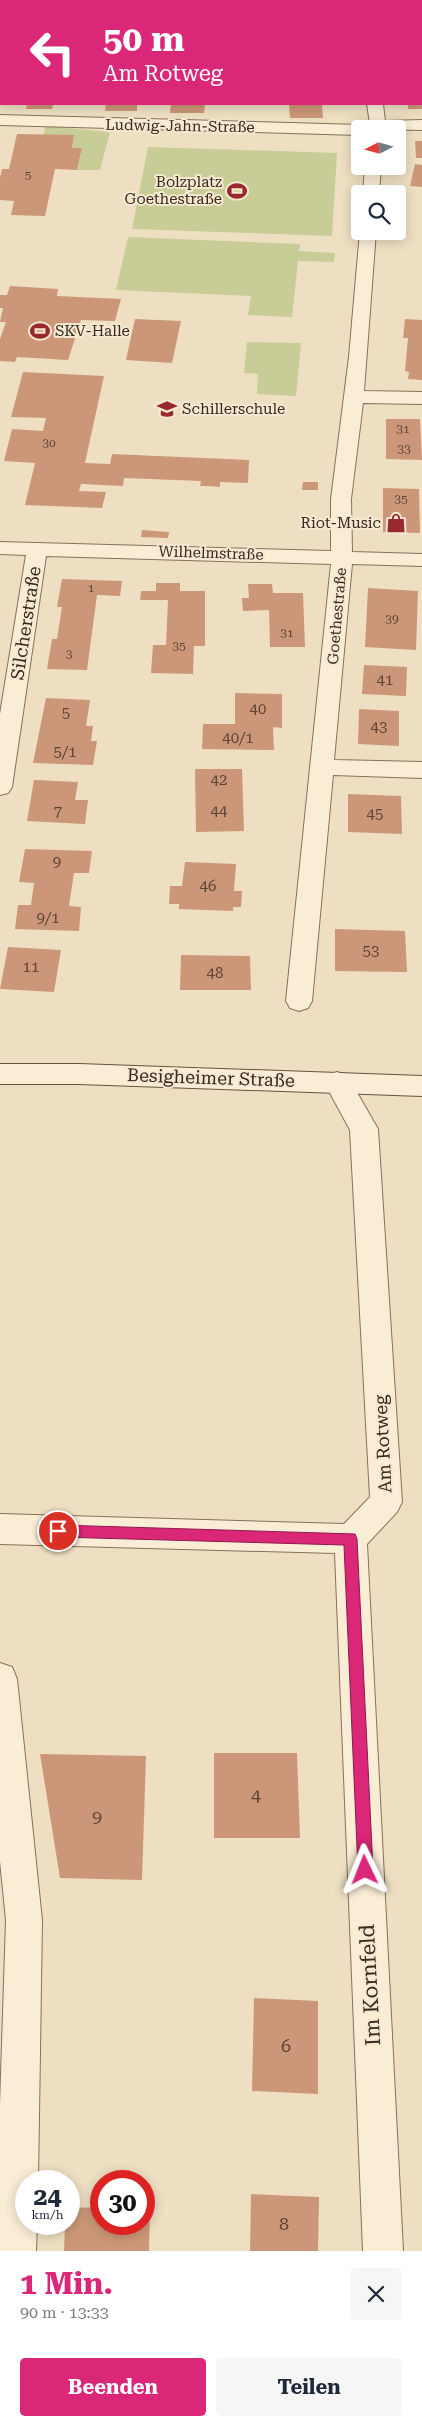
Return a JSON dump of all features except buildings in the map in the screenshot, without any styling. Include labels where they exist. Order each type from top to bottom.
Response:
[{"type":"street","points":[[374,120],[375,105]]},
{"type":"street","name":"Ludwig-Jahn-Straße","points":[[0,120],[79,117],[351,130]]},
{"type":"street","points":[[406,126],[422,125]]},
{"type":"street","name":"Goethestraße","points":[[299,1001],[342,558],[339,538],[346,455],[355,397],[367,240]]},
{"type":"street","points":[[355,397],[422,398]]},
{"type":"street","name":"Wilhelmstraße","points":[[0,548],[422,560]]},
{"type":"street","name":"Silcherstraße","points":[[0,787],[2,759],[37,549]]},
{"type":"street","points":[[323,767],[422,770]]},
{"type":"street","name":"Besigheimer Straße","points":[[0,1074],[79,1074],[422,1086]]},
{"type":"street","name":"Am Rotweg","points":[[337,1082],[364,1129],[386,1502],[351,1539]]},
{"type":"street","points":[[0,1529],[351,1539]]},
{"type":"street","name":"Im Kornfeld","points":[[351,1539],[382,2251]]},
{"type":"street","points":[[0,1679],[24,1920],[16,2251]]},
{"type":"green space","points":[[46,126],[110,132],[100,170],[77,170],[82,149],[72,148],[74,135],[43,135]]},
{"type":"green space","name":"Bolzplatz Goethestraße","points":[[148,147],[337,153],[332,236],[132,229]]},
{"type":"green space","points":[[128,237],[300,244],[299,251],[335,253],[334,262],[298,261],[292,317],[248,315],[251,296],[116,290]]},
{"type":"green space","points":[[247,342],[301,343],[296,396],[257,394],[258,374],[244,373]]},
{"type":"place","name":"Bolzplatz Goethestraße","points":[[237,191]]},
{"type":"place","name":"SKV-Halle","points":[[40,331]]},
{"type":"place","name":"Schillerschule","points":[[167,409]]},
{"type":"place","name":"Riot-Music","points":[[396,523]]},
{"type":"route","points":[[58,1531],[351,1539],[365,1870]]}]
